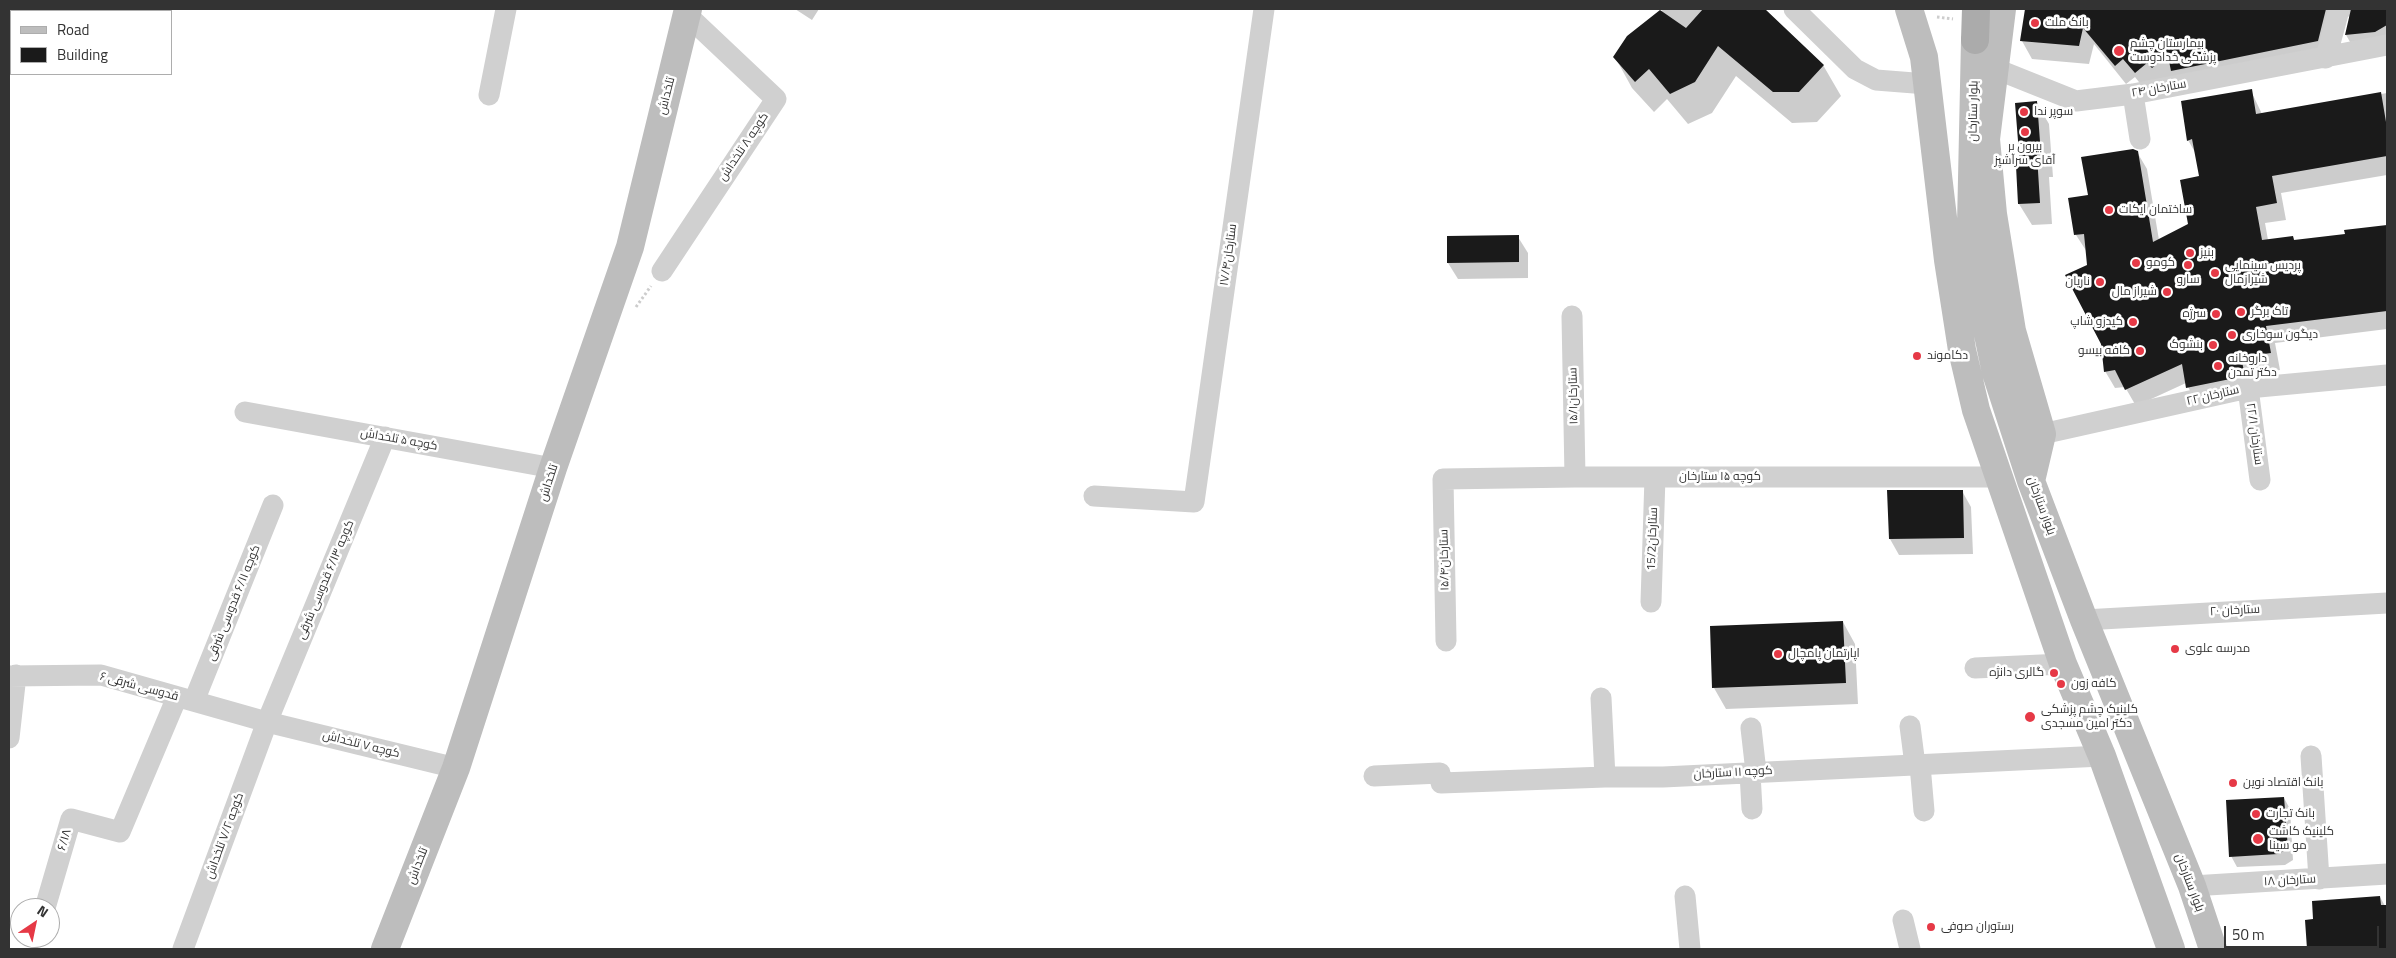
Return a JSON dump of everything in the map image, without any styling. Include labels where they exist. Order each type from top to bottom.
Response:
[{"type":"main road","points":[[1909,9],[1924,57]]},
{"type":"main road","points":[[1926,9],[1924,57],[1947,251],[1962,350],[1976,410],[2063,664],[2102,756],[2171,949]]},
{"type":"main road","name":"بلوار ستارخان","points":[[1976,9],[1970,225],[1982,306],[1996,374],[2031,480],[2084,620],[2192,886],[2213,949]]},
{"type":"main road","points":[[2002,9],[1986,138],[1993,214],[2012,331],[2042,434],[2031,480]]},
{"type":"main road","name":"تلخداش","points":[[385,949],[456,768],[554,468],[630,247],[687,12]]},
{"type":"street","points":[[489,95],[506,9]]},
{"type":"street","name":"ستارخان۱۷/۴","points":[[1094,496],[1194,502],[1264,9]]},
{"type":"street","points":[[1794,9],[1854,69],[1876,80],[1927,84]]},
{"type":"street","points":[[2326,58],[2339,10]]},
{"type":"street","name":"کوچه ۸ تلخداش","points":[[662,271],[776,99],[687,12]]},
{"type":"street","name":"۲۴ ستارخان","points":[[1996,69],[2076,102],[2133,94],[2386,46]]},
{"type":"street","points":[[2133,94],[2140,138]]},
{"type":"street","name":"ستارخان۱۵/۱","points":[[1572,316],[1575,477]]},
{"type":"street","name":"۲۲ ستارخان","points":[[2042,434],[2248,388],[2387,375]]},
{"type":"street","name":"۲۲/۱ ستارخان","points":[[2248,388],[2260,480]]},
{"type":"street","name":"کوچه ۵ تلخداش","points":[[245,412],[554,468]]},
{"type":"street","name":"کوچه ۶/۱۳ قدوسی شرقی","points":[[267,722],[385,437]]},
{"type":"street","name":"کوچه ۱۵ ستارخان","points":[[1443,479],[1575,477],[1998,477]]},
{"type":"street","name":"ستارخان15/2","points":[[1651,602],[1655,477]]},
{"type":"street","name":"ستارخان۱۵/۴","points":[[1443,479],[1446,641]]},
{"type":"street","name":"کوچه ۶/۱۱ قدوسی شرقی","points":[[120,832],[185,699],[273,505]]},
{"type":"street","name":"۲۰ ستارخان","points":[[2084,620],[2387,603]]},
{"type":"street","points":[[1975,668],[2063,664]]},
{"type":"street","name":"قدوسی شرقی ۶","points":[[12,676],[100,675],[267,722]]},
{"type":"street","points":[[9,738],[12,676]]},
{"type":"street","points":[[1601,698],[1605,776]]},
{"type":"street","name":"کوچه ۷ تلخداش","points":[[267,722],[456,768]]},
{"type":"street","name":"کوچه ۷/۲ تلخداش","points":[[183,949],[267,722]]},
{"type":"street","points":[[1910,726],[1918,765],[1924,812]]},
{"type":"street","points":[[1751,728],[1752,809]]},
{"type":"street","name":"کوچه ۱۱ ستارخان","points":[[1374,776],[1440,773],[1441,783],[1605,776],[1753,773],[2102,756]]},
{"type":"street","points":[[2311,756],[2319,879]]},
{"type":"street","name":"۶/۱۸","points":[[48,898],[71,819],[120,832]]},
{"type":"street","name":"۱۸ ستارخان","points":[[2192,886],[2387,874]]},
{"type":"street","points":[[1685,896],[1690,949]]},
{"type":"street","points":[[1903,920],[1910,949]]},
{"type":"building","points":[[1703,9],[1765,9],[1824,65],[1799,92],[1773,92],[1718,46],[1695,82],[1670,94],[1649,69],[1635,82],[1613,57],[1627,36],[1660,10],[1686,28]]},
{"type":"building","name":"بیمارستان چشم پزشکی خدادوست","points":[[2025,9],[2326,9],[2318,41],[2171,71],[2168,56],[2152,68],[2147,63],[2135,73],[2123,59],[2115,66],[2083,28],[2079,46],[2020,41]]},
{"type":"building","points":[[2351,9],[2387,9],[2387,25],[2375,32],[2345,35]]},
{"type":"building","points":[[2252,89],[2256,114],[2381,92],[2387,128],[2387,156],[2272,176],[2277,203],[2256,207],[2262,240],[2293,236],[2294,240],[2345,234],[2344,230],[2387,225],[2387,311],[2266,326],[2271,353],[2241,357],[2245,376],[2186,388],[2182,364],[2125,390],[2115,370],[2104,372],[2101,344],[2065,275],[2087,265],[2084,234],[2074,235],[2068,198],[2088,195],[2081,157],[2133,149],[2138,151],[2153,242],[2188,224],[2180,180],[2199,176],[2192,139],[2187,141],[2181,101]]},
{"type":"building","points":[[2037,101],[2041,155],[2037,155],[2040,203],[2018,204],[2016,166],[2020,166],[2015,103]]},
{"type":"building","points":[[1519,235],[1519,262],[1447,263],[1447,236]]},
{"type":"building","points":[[1887,490],[1963,490],[1964,538],[1889,539]]},
{"type":"building","name":"اپارتمان پامچال","points":[[1843,621],[1846,683],[1712,688],[1710,626]]},
{"type":"building","points":[[2284,797],[2288,849],[2278,854],[2229,857],[2226,800]]},
{"type":"building","points":[[2380,896],[2381,905],[2387,905],[2387,949],[2307,949],[2305,920],[2313,919],[2312,901]]},
{"type":"place","name":"بانک ملت","points":[[2035,23]]},
{"type":"place","name":"بیمارستان چشم پزشکی خدادوست","points":[[2119,51]]},
{"type":"place","name":"سوپر ندا","points":[[2024,112]]},
{"type":"place","name":"بیرون بر آقای سرآشپز","points":[[2025,132]]},
{"type":"place","name":"ساختمان ایکات","points":[[2109,210]]},
{"type":"place","name":"بنیز","points":[[2190,253]]},
{"type":"place","name":"کومو","points":[[2136,263]]},
{"type":"place","name":"سارو","points":[[2188,265]]},
{"type":"place","name":"پردیس سینمایی شیرازمال","points":[[2215,273]]},
{"type":"place","name":"ناریان","points":[[2100,282]]},
{"type":"place","name":"شیراز مال","points":[[2167,292]]},
{"type":"place","name":"تاک برگر","points":[[2241,312]]},
{"type":"place","name":"سرژه","points":[[2216,314]]},
{"type":"place","name":"کیدزو شاپ","points":[[2133,322]]},
{"type":"place","name":"دیگون سوخاری","points":[[2232,335]]},
{"type":"place","name":"بنشوک","points":[[2213,345]]},
{"type":"place","name":"کافه بیسو","points":[[2140,351]]},
{"type":"place","name":"دکاموند","points":[[1917,356]]},
{"type":"place","name":"داروخانه دکتر تمدن","points":[[2218,366]]},
{"type":"place","name":"مدرسه علوی","points":[[2175,649]]},
{"type":"place","name":"اپارتمان پامچال","points":[[1778,654]]},
{"type":"place","name":"گالری دانژه","points":[[2054,673]]},
{"type":"place","name":"کافه زون","points":[[2061,684]]},
{"type":"place","name":"کلینیک چشم پزشکی دکتر امین مسجدی","points":[[2030,717]]},
{"type":"place","name":"بانک اقتصاد نوین","points":[[2233,783]]},
{"type":"place","name":"بانک تجارت","points":[[2256,814]]},
{"type":"place","name":"کلینیک کاشت مو سینا","points":[[2258,839]]},
{"type":"place","name":"رستوران صوفی","points":[[1931,927]]}]
